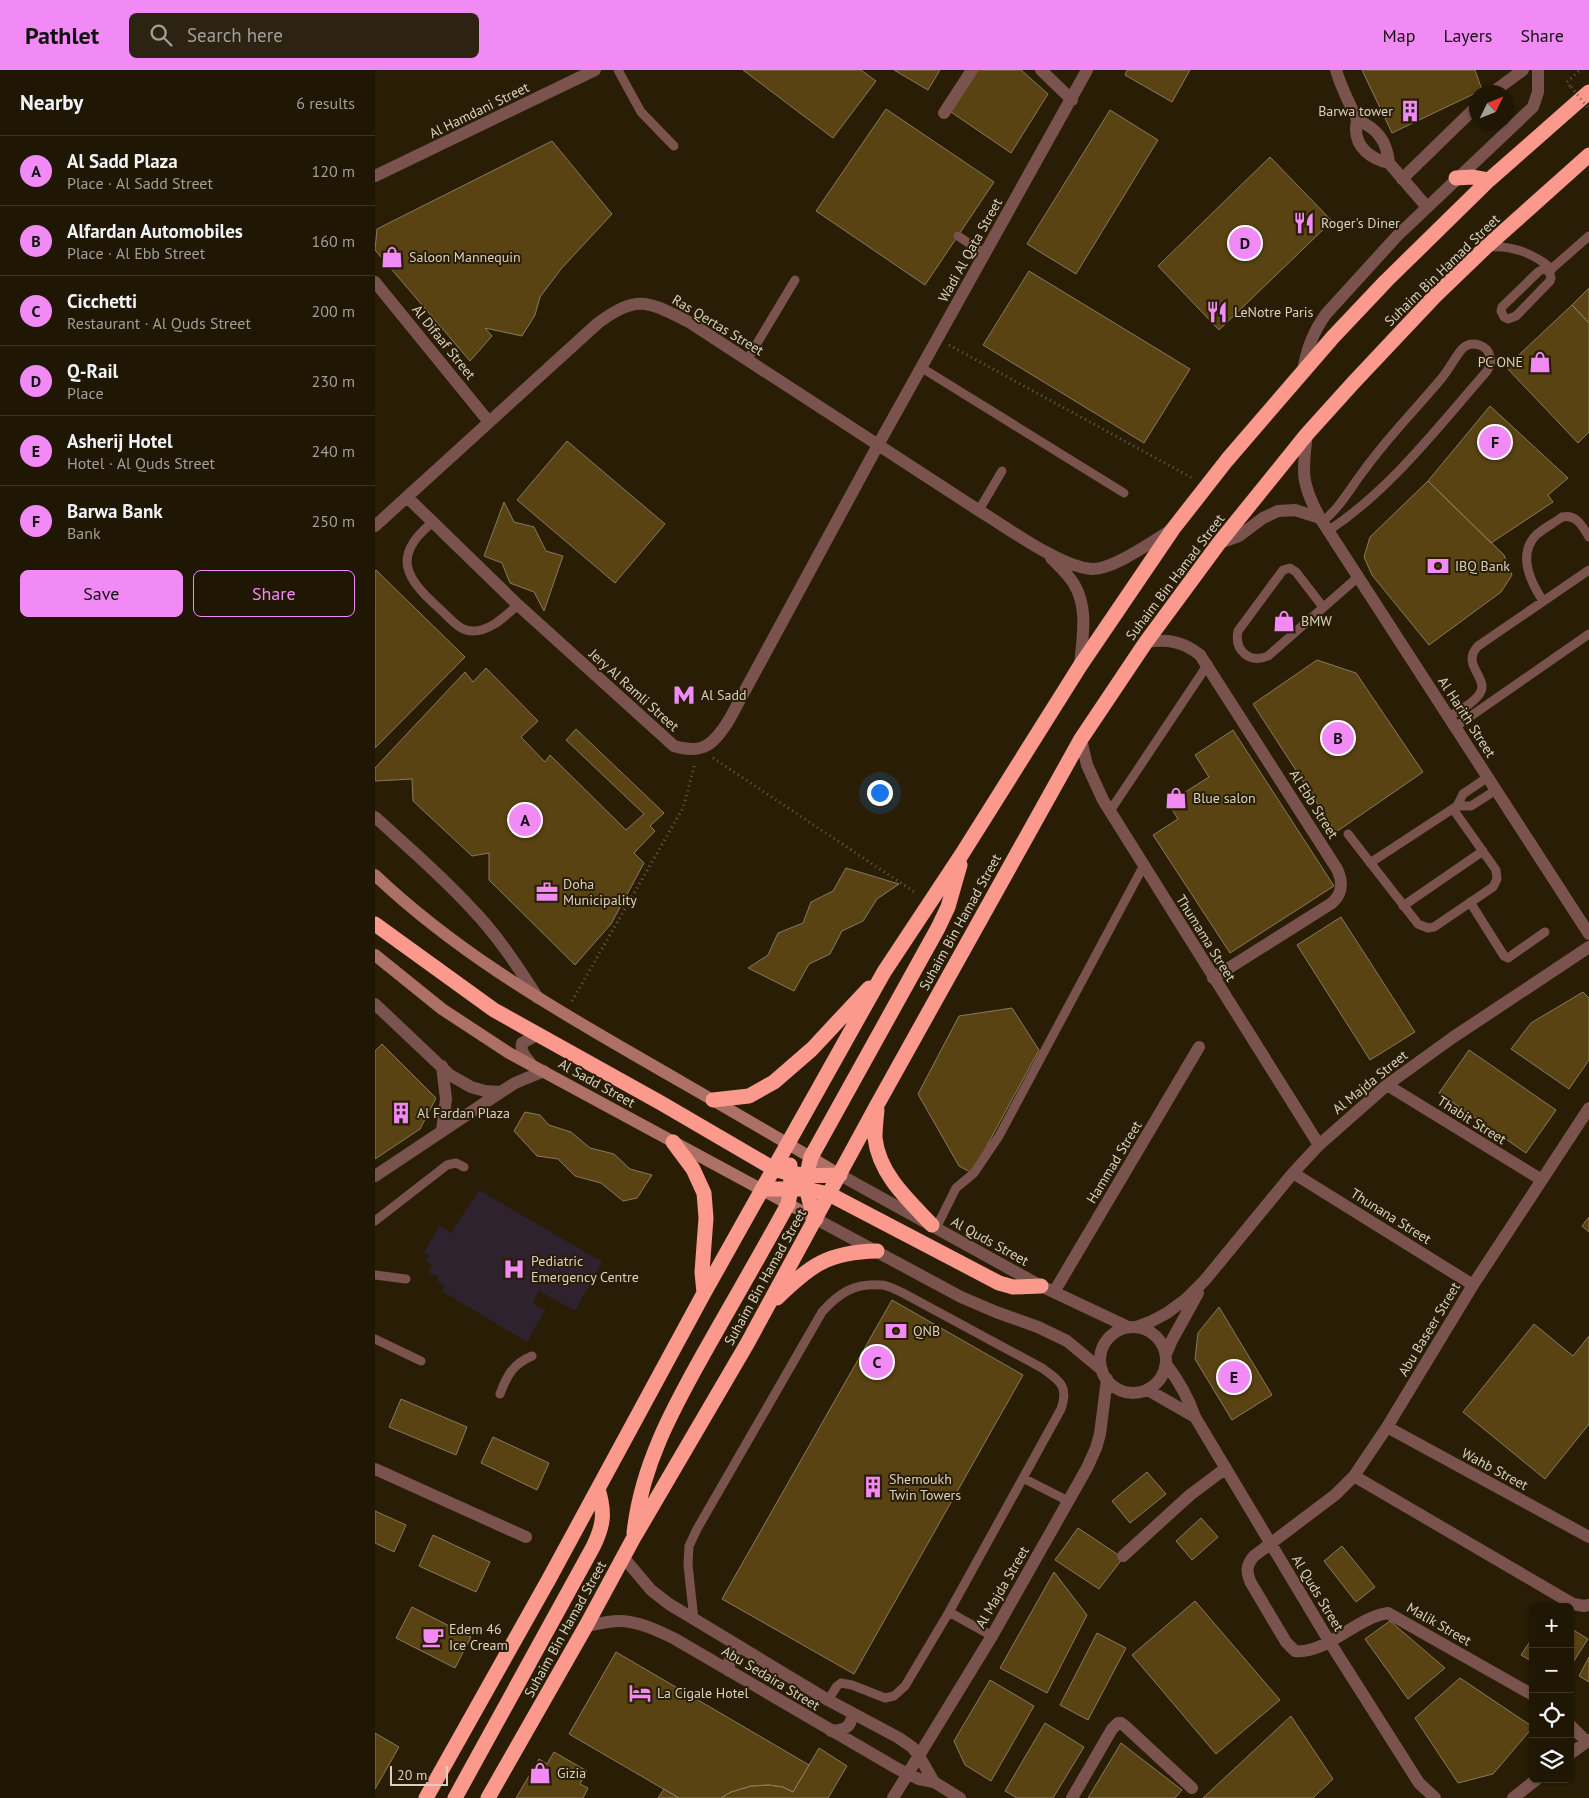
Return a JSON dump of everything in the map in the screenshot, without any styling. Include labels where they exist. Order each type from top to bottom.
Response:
[{"type":"highway","name":"Suhaim Bin Hamad Street","points":[[426,1798],[545,1587],[704,1293],[884,972],[962,854],[1080,666],[1173,529],[1206,486],[1303,372],[1386,281],[1489,180],[1589,92]]},
{"type":"highway","name":"Suhaim Bin Hamad Street","points":[[488,1798],[633,1539],[767,1308],[877,1104],[1081,739],[1146,642],[1219,544],[1307,434],[1354,382],[1435,296],[1485,248],[1589,155]]},
{"type":"highway","points":[[1456,178],[1473,177],[1489,180]]},
{"type":"highway","points":[[816,1219],[806,1183],[811,1157],[938,928],[948,907],[962,854]]},
{"type":"highway","points":[[375,924],[486,1004],[773,1169],[790,1189]]},
{"type":"highway","points":[[713,1100],[749,1096],[774,1082],[812,1049],[884,972]]},
{"type":"highway","points":[[877,1104],[875,1136],[883,1165],[901,1191],[934,1226]]},
{"type":"highway","points":[[673,1142],[693,1169],[704,1193],[706,1218],[702,1272],[704,1293]]},
{"type":"highway","points":[[633,1539],[636,1514],[643,1484],[653,1453],[674,1406],[790,1189],[788,1144]]},
{"type":"highway","points":[[762,1190],[790,1189],[840,1175]]},
{"type":"highway","points":[[806,1183],[999,1283],[1047,1289]]},
{"type":"highway","points":[[767,1308],[802,1275],[828,1259],[843,1253],[877,1251]]},
{"type":"highway","points":[[455,1798],[593,1548],[603,1517],[598,1489]]},
{"type":"main road","points":[[375,874],[431,923],[478,960],[565,1015],[840,1175]]},
{"type":"main road","name":"Al Sadd Street","points":[[375,955],[442,1009],[489,1040],[762,1190]]},
{"type":"main road","points":[[790,1189],[816,1219]]},
{"type":"street","name":"Al Hamdani Street","points":[[375,176],[595,70]]},
{"type":"street","points":[[944,113],[972,70]]},
{"type":"street","points":[[1041,70],[1072,100]]},
{"type":"street","name":"Wadi Al Qata Street","points":[[878,445],[1072,100],[1087,70]]},
{"type":"street","points":[[1336,70],[1357,120],[1356,129],[1361,145],[1372,158],[1389,163],[1427,207]]},
{"type":"street","points":[[1503,85],[1523,70]]},
{"type":"street","name":"Suhaim Bin Hamad Street","points":[[1303,372],[1310,341],[1326,314],[1375,258],[1456,178],[1533,107],[1538,92],[1538,70]]},
{"type":"street","points":[[1402,178],[1469,114]]},
{"type":"street","points":[[1357,120],[1366,123],[1380,136],[1388,153],[1389,163]]},
{"type":"street","name":"Al Difaaf Street","points":[[375,282],[489,422]]},
{"type":"street","name":"Ras Qertas Street","points":[[375,526],[598,323],[616,310],[644,302],[689,322],[1045,552],[1083,568],[1101,568],[1110,566],[1173,529]]},
{"type":"street","name":"Al Harith Street","points":[[1307,434],[1303,462],[1304,480],[1309,497],[1323,523],[1589,934]]},
{"type":"street","points":[[699,749],[711,744],[729,720],[878,445]]},
{"type":"street","name":"Jery Al Ramli Street","points":[[407,497],[518,605],[674,746],[687,750],[699,749]]},
{"type":"street","points":[[1219,544],[1239,536],[1263,518],[1278,511],[1295,510],[1323,523]]},
{"type":"street","name":"Ras Qertas Street","points":[[1045,552],[1070,579],[1081,600],[1083,616],[1080,666]]},
{"type":"street","name":"Al Ebb Street","points":[[1146,642],[1170,640],[1181,643],[1201,655],[1337,868],[1341,880],[1337,898],[1327,906],[1213,978]]},
{"type":"street","name":"Thumama Street","points":[[1081,739],[1091,777],[1110,811],[1319,1145]]},
{"type":"street","points":[[375,817],[449,885],[473,910],[500,942],[538,998]]},
{"type":"street","name":"Al Majda Street","points":[[1132,1327],[1153,1321],[1186,1299],[1205,1280],[1293,1173],[1319,1145],[1387,1085],[1439,1047],[1589,947]]},
{"type":"street","points":[[375,1004],[450,1074],[471,1087],[485,1091],[501,1092]]},
{"type":"street","points":[[531,1064],[523,1053],[521,1043],[539,1034]]},
{"type":"street","name":"Hammad Street","points":[[1047,1289],[1199,1048]]},
{"type":"street","points":[[442,1066],[446,1099],[442,1131]]},
{"type":"street","points":[[375,1176],[515,1083],[545,1071]]},
{"type":"street","name":"Thabit Street","points":[[1387,1085],[1542,1180]]},
{"type":"street","name":"Abu Baseer Street","points":[[1329,1641],[1307,1651],[1295,1651],[1286,1642],[1247,1575],[1250,1560],[1270,1543],[1335,1496],[1354,1476],[1387,1427],[1473,1285],[1589,1108]]},
{"type":"street","name":"Thunana Street","points":[[1293,1173],[1473,1285]]},
{"type":"street","name":"Al Quds Street","points":[[840,1175],[1047,1289],[1132,1327]]},
{"type":"street","points":[[816,1219],[961,1296],[996,1312],[1038,1327],[1067,1341],[1116,1388],[1129,1393],[1148,1390],[1159,1382],[1165,1370],[1166,1359],[1160,1341],[1149,1331],[1132,1327],[1115,1332],[1105,1342],[1101,1356],[1104,1375]]},
{"type":"street","name":"Al Majda Street","points":[[1166,1359],[1171,1340],[1205,1280]]},
{"type":"street","name":"Al Quds Street","points":[[1166,1359],[1179,1380],[1195,1417],[1329,1641],[1419,1783],[1435,1798]]},
{"type":"street","name":"Al Majda Street","points":[[893,1798],[992,1636],[1096,1448],[1102,1420],[1104,1375]]},
{"type":"street","name":"Al Quds Street","points":[[1148,1390],[1195,1417]]},
{"type":"street","name":"Wahb Street","points":[[1387,1427],[1589,1536]]},
{"type":"street","points":[[1123,1556],[1190,1495],[1226,1468]]},
{"type":"street","points":[[375,1469],[526,1537]]},
{"type":"street","points":[[1354,1476],[1573,1604],[1589,1605]]},
{"type":"street","name":"Abu Sedaira Street","points":[[624,1558],[651,1590],[669,1604],[828,1700],[899,1738],[912,1747],[934,1782]]},
{"type":"street","name":"Malik Street","points":[[1329,1641],[1374,1616],[1388,1613],[1529,1693]]},
{"type":"street","name":"Abu Sedaira Street","points":[[586,1626],[617,1621],[632,1622],[652,1628],[675,1639],[908,1774],[934,1782],[960,1798]]},
{"type":"street","points":[[729,1670],[728,1663],[733,1653],[742,1648]]},
{"type":"street","points":[[831,1731],[843,1730],[849,1726],[852,1720],[852,1713]]},
{"type":"street","points":[[1072,1798],[1112,1729],[1118,1723],[1125,1726],[1192,1788]]},
{"type":"street","points":[[1574,1729],[1588,1741],[1574,1751]]},
{"type":"street","name":"Al Quds Street","points":[[1419,1783],[1422,1798]]},
{"type":"street","points":[[1513,1798],[1532,1783]]},
{"type":"lane","points":[[618,70],[641,112],[674,146]]},
{"type":"lane","points":[[958,236],[985,254]]},
{"type":"lane","points":[[1485,248],[1509,247],[1521,250],[1543,261],[1551,270],[1551,278],[1548,283],[1515,316],[1508,319],[1504,317],[1501,311],[1505,304],[1540,270],[1551,270],[1589,236]]},
{"type":"lane","points":[[747,360],[795,280]]},
{"type":"lane","points":[[1475,344],[1486,348],[1490,353],[1491,359],[1490,365],[1483,375],[1391,479],[1361,507],[1323,523],[1337,508],[1371,461],[1447,372],[1464,348],[1475,344]]},
{"type":"lane","points":[[922,368],[1124,493]]},
{"type":"lane","points":[[979,510],[1002,470]]},
{"type":"lane","points":[[1543,602],[1530,579],[1528,570],[1528,552],[1536,536],[1562,517],[1571,516],[1578,521],[1589,537]]},
{"type":"lane","points":[[433,522],[420,532],[412,542],[407,552],[406,561],[408,572],[413,580],[435,605],[464,630],[473,631],[486,629],[518,605]]},
{"type":"lane","points":[[1323,607],[1296,572],[1290,568],[1283,570],[1241,625],[1237,637],[1240,649],[1250,658],[1268,656],[1358,577]]},
{"type":"lane","points":[[1452,722],[1480,694],[1481,681],[1472,662],[1475,649],[1589,570]]},
{"type":"lane","points":[[1452,722],[1589,634]]},
{"type":"lane","points":[[1110,811],[1208,664]]},
{"type":"lane","points":[[1370,863],[1455,807],[1463,794],[1488,777]]},
{"type":"lane","points":[[1455,807],[1471,806],[1496,790]]},
{"type":"lane","points":[[1348,834],[1418,924],[1428,928],[1439,924],[1493,887],[1497,879],[1496,870],[1455,807]]},
{"type":"lane","points":[[1403,906],[1483,851]]},
{"type":"lane","points":[[934,1226],[956,1188],[974,1173],[999,1136],[1144,866]]},
{"type":"lane","points":[[1471,902],[1504,956],[1508,958],[1545,932]]},
{"type":"lane","points":[[375,1220],[447,1165],[456,1163],[464,1167]]},
{"type":"lane","points":[[375,1275],[405,1279]]},
{"type":"lane","points":[[694,1620],[688,1565],[689,1546],[822,1312],[837,1296],[857,1286],[882,1285],[903,1293],[1042,1368],[1055,1377],[1062,1386],[1065,1397],[1061,1409],[949,1612],[908,1682],[893,1696],[885,1698],[852,1685],[841,1683],[828,1700]]},
{"type":"lane","points":[[375,1339],[421,1361]]},
{"type":"lane","points":[[500,1394],[503,1384],[513,1368],[519,1362],[532,1356]]},
{"type":"lane","points":[[1023,1478],[1068,1501]]},
{"type":"lane","points":[[949,1612],[992,1636]]},
{"type":"path","points":[[1580,70],[1567,82],[1589,109]]},
{"type":"path","points":[[938,338],[1206,486]]},
{"type":"path","points":[[565,1015],[683,808],[699,749],[930,903]]},
{"type":"shaded area","name":"Pediatric Emergency Centre","points":[[479,1190],[602,1262],[575,1311],[539,1291],[533,1303],[545,1310],[527,1342],[442,1291],[445,1286],[436,1282],[439,1277],[429,1273],[432,1265],[426,1261],[429,1255],[424,1252],[440,1226],[451,1233]]},
{"type":"building","points":[[743,70],[861,70],[876,81],[833,138]]},
{"type":"building","points":[[894,70],[940,70],[928,90]]},
{"type":"building","points":[[977,70],[1021,70],[1048,94],[1011,153],[951,112]]},
{"type":"building","points":[[1127,70],[1190,70],[1172,102],[1125,75]]},
{"type":"building","name":"Barwa tower","points":[[1362,70],[1475,70],[1480,85],[1469,85],[1469,96],[1392,133]]},
{"type":"building","points":[[886,109],[994,182],[925,285],[816,211]]},
{"type":"building","points":[[1110,110],[1158,140],[1076,274],[1027,244]]},
{"type":"building","points":[[552,141],[612,214],[561,269],[540,297],[535,315],[522,336],[485,328],[492,336],[470,361],[375,250],[377,229]]},
{"type":"building","points":[[1270,157],[1332,221],[1219,330],[1158,266]]},
{"type":"building","points":[[1029,271],[1190,369],[1144,443],[983,345]]},
{"type":"building","points":[[1589,288],[1589,323],[1572,305]]},
{"type":"building","points":[[1572,305],[1589,323],[1589,432],[1578,443],[1506,367]]},
{"type":"building","points":[[1490,406],[1568,478],[1548,495],[1553,502],[1491,543],[1428,481]]},
{"type":"building","points":[[567,441],[665,524],[615,583],[517,500]]},
{"type":"building","name":"IBQ Bank","points":[[1428,481],[1504,555],[1512,575],[1501,592],[1429,645],[1372,575],[1364,557],[1370,537]]},
{"type":"building","points":[[504,502],[514,522],[534,527],[546,551],[563,556],[544,611],[534,592],[510,583],[502,563],[484,556]]},
{"type":"building","points":[[375,571],[465,657],[375,748]]},
{"type":"building","points":[[1317,660],[1356,673],[1423,772],[1336,832],[1253,704]]},
{"type":"building","points":[[486,668],[538,721],[521,737],[545,762],[550,755],[626,830],[644,814],[566,740],[576,729],[664,813],[650,826],[655,831],[634,853],[644,863],[611,924],[575,965],[489,880],[489,853],[472,856],[413,801],[412,779],[375,781],[375,768],[465,672],[473,682]]},
{"type":"building","points":[[1233,730],[1334,886],[1230,953],[1153,835],[1178,819],[1168,803],[1209,777],[1195,755]]},
{"type":"building","points":[[846,868],[899,884],[877,899],[863,921],[842,931],[830,954],[809,964],[794,991],[748,968],[768,955],[778,933],[803,923],[811,902],[833,891]]},
{"type":"building","points":[[1341,917],[1415,1032],[1370,1060],[1297,945]]},
{"type":"building","points":[[1583,992],[1589,998],[1589,1060],[1569,1089],[1511,1049],[1531,1023]]},
{"type":"building","points":[[1012,1008],[1039,1050],[972,1173],[959,1166],[918,1094],[959,1016]]},
{"type":"building","name":"Al Fardan Plaza","points":[[382,1044],[436,1098],[420,1129],[375,1159],[375,1051]]},
{"type":"building","points":[[1469,1050],[1556,1110],[1526,1153],[1439,1093]]},
{"type":"building","points":[[525,1112],[540,1115],[549,1125],[571,1132],[590,1148],[614,1154],[630,1169],[652,1175],[637,1198],[623,1201],[601,1183],[575,1176],[558,1159],[537,1156],[514,1131]]},
{"type":"building","points":[[1589,1217],[1589,1232],[1582,1226]]},
{"type":"building","name":"Shemoukh Twin Towers","points":[[892,1300],[1023,1375],[854,1674],[722,1599]]},
{"type":"building","points":[[1219,1307],[1272,1395],[1232,1420],[1195,1359],[1198,1333]]},
{"type":"building","points":[[1534,1324],[1573,1356],[1589,1336],[1589,1424],[1545,1479],[1463,1412]]},
{"type":"building","points":[[401,1399],[467,1427],[456,1455],[389,1427]]},
{"type":"building","points":[[493,1437],[549,1463],[537,1490],[481,1463]]},
{"type":"building","points":[[1147,1472],[1166,1494],[1130,1523],[1112,1501]]},
{"type":"building","points":[[375,1511],[406,1525],[394,1552],[375,1543]]},
{"type":"building","points":[[1201,1518],[1218,1537],[1192,1560],[1176,1541]]},
{"type":"building","points":[[1078,1528],[1123,1558],[1099,1589],[1055,1560]]},
{"type":"building","points":[[433,1535],[490,1562],[476,1592],[419,1566]]},
{"type":"building","points":[[1342,1546],[1375,1587],[1356,1602],[1324,1561]]},
{"type":"building","points":[[1054,1572],[1087,1615],[1047,1693],[1000,1668]]},
{"type":"building","points":[[1195,1601],[1280,1700],[1216,1754],[1132,1655]]},
{"type":"building","name":"Edem 46 Ice Cream","points":[[412,1607],[471,1637],[455,1668],[396,1638]]},
{"type":"building","points":[[1390,1621],[1445,1668],[1408,1699],[1365,1639]]},
{"type":"building","points":[[1574,1630],[1588,1639],[1574,1661]]},
{"type":"building","points":[[1097,1633],[1126,1648],[1088,1720],[1060,1705]]},
{"type":"building","points":[[1529,1643],[1529,1660],[1521,1655]]},
{"type":"building","name":"La Cigale Hotel","points":[[616,1652],[809,1765],[793,1792],[783,1787],[769,1785],[751,1786],[731,1792],[721,1798],[679,1798],[569,1734]]},
{"type":"building","points":[[1589,1657],[1589,1682],[1579,1676]]},
{"type":"building","points":[[1460,1678],[1529,1724],[1529,1732],[1493,1774],[1458,1783],[1415,1718]]},
{"type":"building","points":[[990,1680],[1034,1706],[991,1781],[965,1765],[954,1741]]},
{"type":"building","points":[[1291,1716],[1333,1779],[1313,1798],[1203,1798]]},
{"type":"building","points":[[1045,1723],[1084,1747],[1053,1798],[1017,1798],[1005,1791]]},
{"type":"building","points":[[375,1733],[399,1747],[375,1789]]},
{"type":"building","points":[[1121,1743],[1182,1790],[1175,1798],[1088,1798]]},
{"type":"building","points":[[819,1748],[847,1766],[828,1798],[721,1798],[731,1792],[751,1786],[769,1785],[783,1787],[793,1792]]},
{"type":"building","points":[[554,1752],[587,1771],[580,1784],[588,1788],[583,1798],[516,1798],[539,1759],[547,1764]]},
{"type":"building","points":[[664,1789],[679,1798],[658,1798]]},
{"type":"place","name":"Barwa tower","points":[[1410,111]]},
{"type":"place","name":"Roger's Diner","points":[[1304,223]]},
{"type":"place","name":"Q-Rail","points":[[1245,243]]},
{"type":"place","name":"Saloon Mannequin","points":[[392,257]]},
{"type":"place","name":"LeNotre Paris","points":[[1217,312]]},
{"type":"place","name":"PC ONE","points":[[1540,362]]},
{"type":"place","name":"Barwa Bank","points":[[1495,442]]},
{"type":"place","name":"IBQ Bank","points":[[1438,566]]},
{"type":"place","name":"BMW","points":[[1284,621]]},
{"type":"place","name":"Al Sadd","points":[[684,695]]},
{"type":"place","name":"Alfardan Automobiles","points":[[1338,738]]},
{"type":"place","name":"Blue salon","points":[[1176,798]]},
{"type":"place","name":"Al Sadd Plaza","points":[[525,820]]},
{"type":"place","name":"Doha Municipality","points":[[547,892]]},
{"type":"place","name":"Al Fardan Plaza","points":[[401,1113]]},
{"type":"place","name":"Pediatric Emergency Centre","points":[[514,1269]]},
{"type":"place","name":"QNB","points":[[896,1331]]},
{"type":"place","name":"Cicchetti","points":[[877,1362]]},
{"type":"place","name":"Asherij Hotel","points":[[1234,1377]]},
{"type":"place","name":"Shemoukh Twin Towers","points":[[873,1487]]},
{"type":"place","name":"Edem 46 Ice Cream","points":[[433,1637]]},
{"type":"place","name":"La Cigale Hotel","points":[[640,1693]]},
{"type":"place","name":"Gizia","points":[[540,1773]]}]
